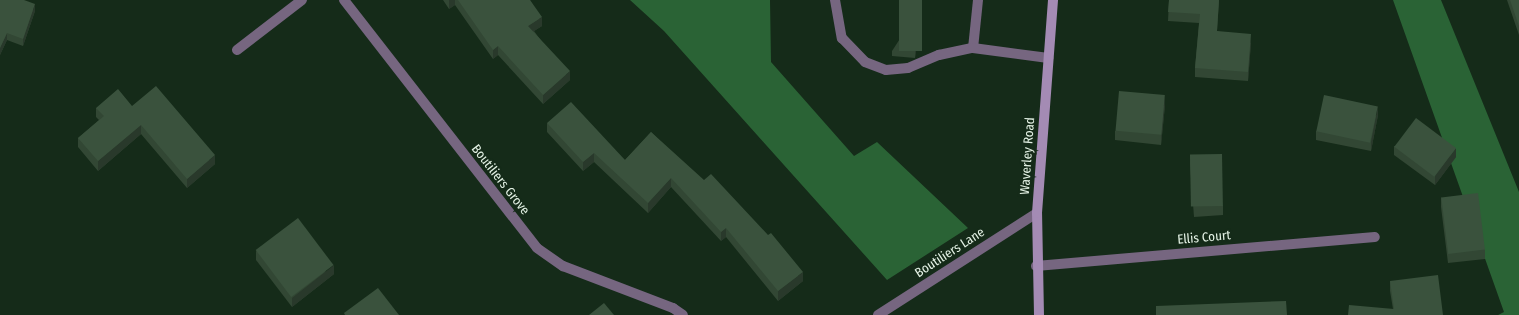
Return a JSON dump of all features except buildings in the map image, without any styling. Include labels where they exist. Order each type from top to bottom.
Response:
[{"type":"main road","name":"Waverley Road","points":[[1039,315],[1036,266],[1037,213],[1053,0]]},
{"type":"street","points":[[237,50],[302,0]]},
{"type":"street","name":"Boutiliers Grove","points":[[344,0],[537,248],[563,266],[667,306],[683,315]]},
{"type":"street","points":[[835,0],[842,38],[865,62],[886,70],[908,68],[939,55],[973,48],[1048,58]]},
{"type":"street","points":[[973,48],[978,0]]},
{"type":"street","name":"Boutiliers Lane","points":[[878,315],[1037,213]]},
{"type":"street","name":"Ellis Court","points":[[1036,266],[1374,237]]},
{"type":"green space","points":[[630,0],[770,0],[771,62],[854,156],[877,142],[968,228],[887,280],[664,31]]},
{"type":"green space","points":[[1393,0],[1441,0],[1519,192],[1519,315],[1498,315],[1504,312]]}]
